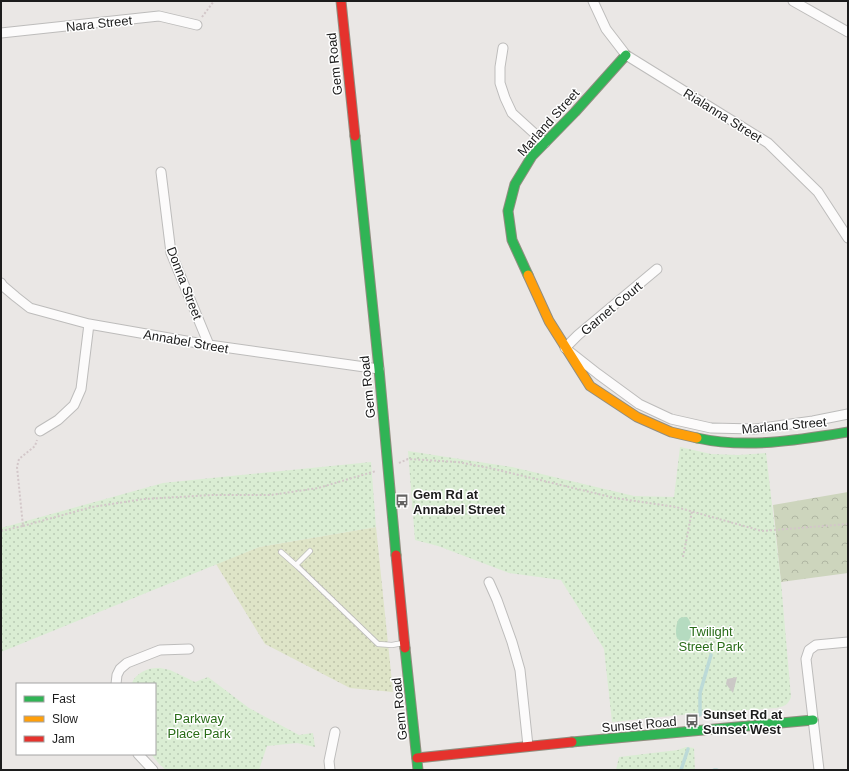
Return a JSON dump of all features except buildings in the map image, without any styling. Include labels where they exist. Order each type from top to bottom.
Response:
[{"type":"street","name":"Gem Road","points":[[340,1],[379,369],[393,531],[418,770]]},
{"type":"street","name":"Rialanna Street","points":[[593,1],[606,29],[626,55],[768,143],[818,192],[848,238]]},
{"type":"street","points":[[793,1],[848,32]]},
{"type":"street","name":"Nara Street","points":[[1,33],[159,16],[197,25]]},
{"type":"street","points":[[502,48],[500,83],[505,98],[512,113],[545,143]]},
{"type":"street","name":"Marland Street","points":[[626,55],[575,112],[532,156],[515,184],[508,211],[512,240],[549,320],[565,348],[590,386],[637,417],[671,432],[712,441],[755,443],[812,438],[848,432]]},
{"type":"street","name":"Donna Street","points":[[161,172],[170,253],[209,345]]},
{"type":"street","name":"Garnet Court","points":[[565,348],[578,334],[657,269]]},
{"type":"street","name":"Annabel Street","points":[[2,284],[30,308],[89,324],[209,345],[379,369]]},
{"type":"street","points":[[40,431],[58,420],[74,405],[81,389],[89,324]]},
{"type":"street","name":"Marland Street","points":[[565,348],[639,404],[671,419],[711,428],[755,428],[813,421],[848,414]]},
{"type":"street","points":[[489,582],[512,642],[520,670],[528,746]]},
{"type":"street","points":[[819,770],[806,659],[809,650],[816,645],[848,642]]},
{"type":"street","points":[[116,683],[117,675],[120,669],[127,662],[160,650],[189,649]]},
{"type":"street","name":"Sunset Road","points":[[417,758],[528,746],[813,720]]},
{"type":"street","points":[[330,770],[329,761],[335,732]]},
{"type":"street","points":[[139,755],[153,770]]},
{"type":"lane","points":[[296,565],[310,551]]},
{"type":"lane","points":[[281,552],[378,644],[392,645],[404,643]]},
{"type":"path","points":[[197,25],[214,1]]},
{"type":"path","points":[[23,526],[17,467],[19,459],[35,446],[40,431]]},
{"type":"path","points":[[1,531],[92,507],[144,499],[212,495],[271,495],[318,488],[370,473],[408,459],[458,462],[494,469],[615,498],[676,507],[762,531],[848,524]]},
{"type":"path","points":[[683,557],[692,512]]},
{"type":"green space","name":"Twilight Street Park","points":[[680,447],[711,454],[738,455],[766,453],[781,582],[791,697],[786,705],[777,708],[612,722],[604,649],[561,580],[509,573],[438,546],[415,540],[408,451],[512,467],[634,496],[674,497]]},
{"type":"green space","points":[[371,462],[376,527],[259,547],[1,652],[1,528],[163,483]]},
{"type":"green space","points":[[848,492],[848,573],[781,582],[773,505]]},
{"type":"green space","points":[[376,527],[393,692],[350,688],[265,644],[216,564],[259,547]]},
{"type":"green space","points":[[687,617],[690,621],[691,627],[690,638],[688,641],[680,641],[677,638],[676,628],[680,618]]},
{"type":"green space","name":"Parkway Place Park","points":[[160,668],[170,670],[195,682],[208,677],[249,708],[299,735],[313,733],[315,747],[297,743],[267,746],[259,770],[166,770],[152,755],[156,755],[156,683],[132,683],[138,675],[150,669]]},
{"type":"green space","points":[[686,747],[694,748],[695,770],[616,770],[619,757],[678,750]]},
{"type":"waterway","points":[[700,715],[700,693],[711,655]]},
{"type":"waterway","points":[[681,770],[688,749]]},
{"type":"traffic: fast","points":[[528,275],[512,240],[508,211],[515,184],[532,156],[575,112],[626,55]]},
{"type":"traffic: fast","points":[[355,136],[396,555]]},
{"type":"traffic: fast","points":[[697,438],[734,443],[753,443],[811,438],[848,432]]},
{"type":"traffic: fast","points":[[405,648],[418,770]]},
{"type":"traffic: fast","points":[[572,742],[813,720]]},
{"type":"traffic: slow","points":[[528,275],[549,321],[590,386],[637,417],[671,432],[697,438]]},
{"type":"traffic: jam","points":[[341,1],[355,136]]},
{"type":"traffic: jam","points":[[396,555],[405,648]]},
{"type":"traffic: jam","points":[[417,758],[572,742]]},
{"type":"place","name":"Gem Rd at Annabel Street","points":[[402,501]]},
{"type":"place","name":"Sunset Rd at Sunset West","points":[[692,721]]}]
